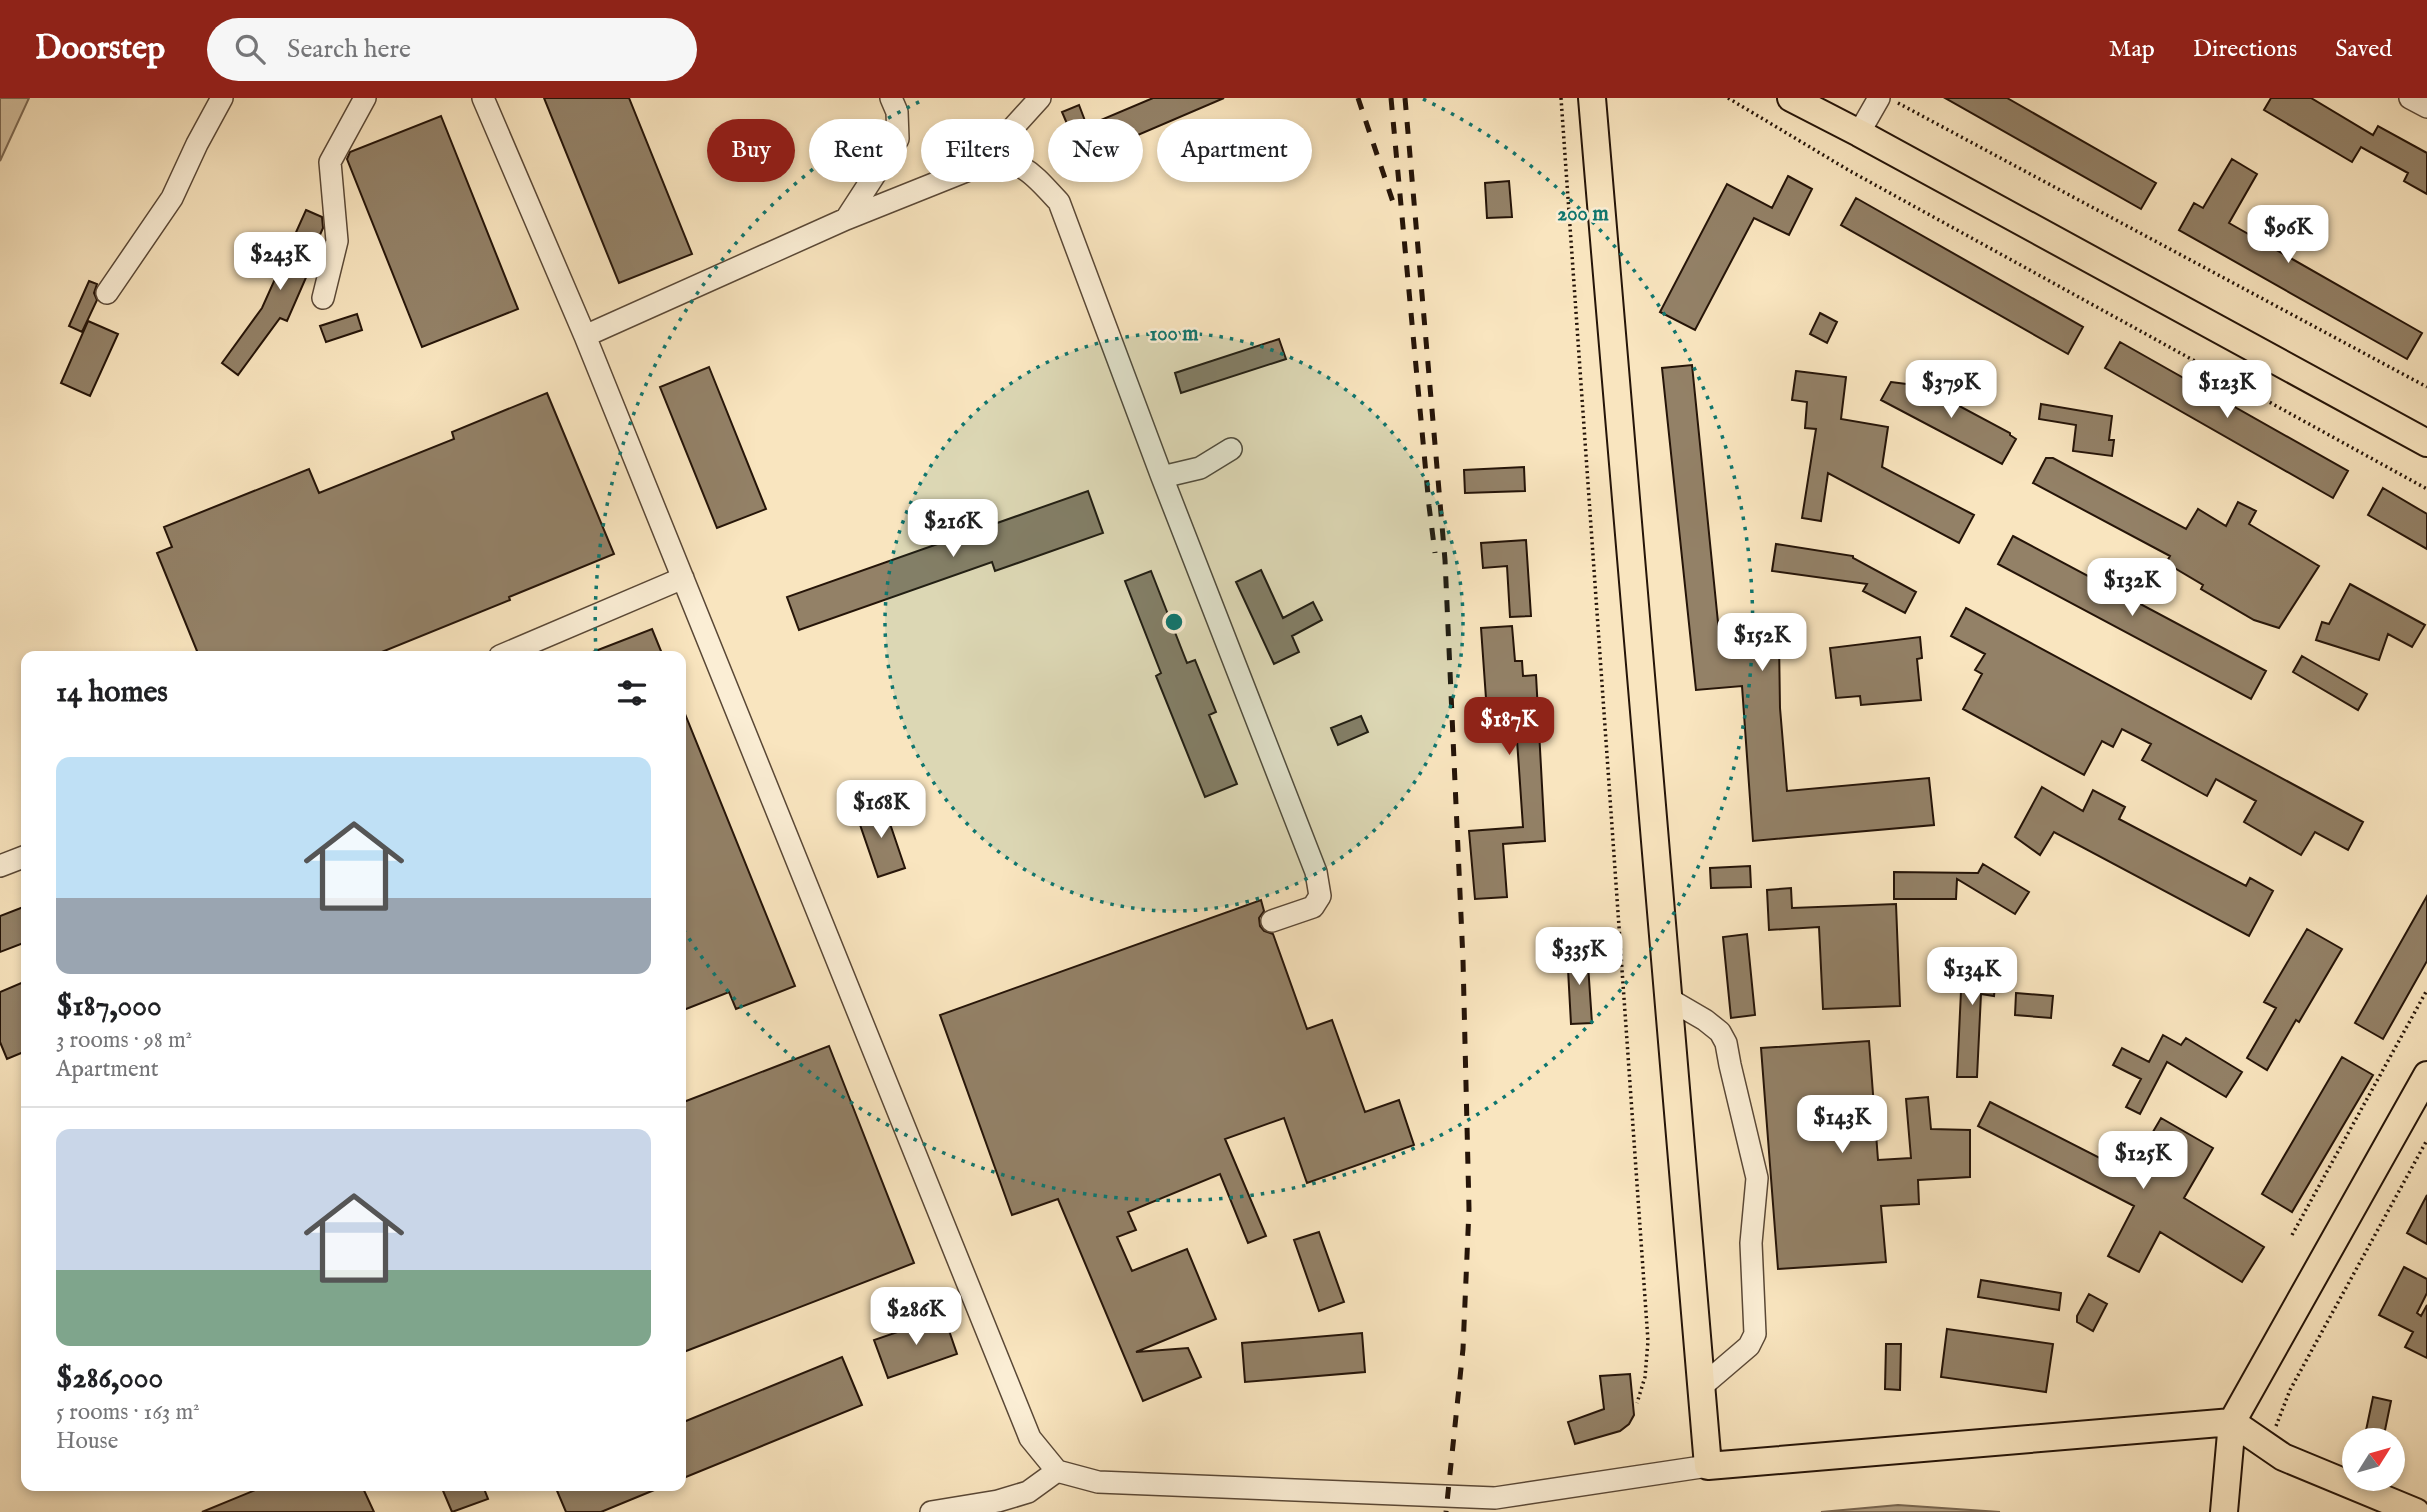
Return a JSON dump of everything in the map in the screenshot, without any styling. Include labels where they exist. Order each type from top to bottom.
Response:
[{"type":"main road","points":[[1592,98],[1708,1466],[2232,1422],[2283,1457],[2416,1512]]},
{"type":"main road","points":[[1791,98],[2427,443]]},
{"type":"main road","points":[[2224,1508],[2232,1422],[2427,1075]]},
{"type":"street","points":[[107,293],[172,198],[222,98]]},
{"type":"street","points":[[323,298],[337,241],[330,162],[365,98]]},
{"type":"street","points":[[483,98],[585,336],[1030,1438],[1056,1471],[1098,1482],[1495,1498],[1708,1466]]},
{"type":"street","points":[[846,219],[898,139],[897,112],[891,98]]},
{"type":"street","points":[[1020,119],[1040,98]]},
{"type":"street","points":[[1859,133],[1879,98]]},
{"type":"street","points":[[2410,98],[2427,107]]},
{"type":"street","points":[[1034,175],[1059,202],[1162,477],[1316,872],[1320,896],[1313,907],[1272,921]]},
{"type":"street","points":[[585,336],[846,219],[938,182]]},
{"type":"street","points":[[1162,477],[1200,468],[1231,449]]},
{"type":"street","points":[[512,651],[683,578]]},
{"type":"street","points":[[0,866],[21,858]]},
{"type":"street","points":[[1669,999],[1705,1020],[1720,1032],[1726,1043],[1757,1178],[1751,1243],[1755,1334],[1749,1346],[1701,1387]]},
{"type":"street","points":[[931,1512],[998,1501],[1028,1492],[1056,1471]]},
{"type":"path","points":[[1561,98],[1648,1341],[1645,1377],[1637,1403]]},
{"type":"path","points":[[1728,98],[1850,171],[2427,489]]},
{"type":"path","points":[[1889,98],[2427,387]]},
{"type":"path","points":[[2292,1235],[2427,990]]},
{"type":"path","points":[[2267,1447],[2290,1390],[2427,1140]]},
{"type":"shaded area","points":[[0,98],[29,98],[0,161]]},
{"type":"shaded area","points":[[1898,1505],[2000,1512],[1821,1512]]},
{"type":"building","points":[[544,98],[629,98],[692,254],[619,283]]},
{"type":"building","points":[[1153,98],[1224,98],[1175,119],[1157,119],[1157,127],[1143,133],[1143,119],[1104,119]]},
{"type":"building","points":[[1945,98],[2007,98],[2156,183],[2141,209]]},
{"type":"building","points":[[2271,98],[2311,98],[2373,135],[2378,126],[2427,153],[2427,194],[2404,181],[2408,173],[2361,147],[2352,162],[2264,110]]},
{"type":"building","points":[[1079,105],[1084,119],[1065,119],[1062,112]]},
{"type":"building","points":[[441,116],[518,309],[422,347],[347,159],[350,152]]},
{"type":"building","points":[[2232,159],[2257,174],[2229,223],[2422,333],[2407,359],[2179,230],[2194,203],[2203,208]]},
{"type":"building","points":[[1788,176],[1812,189],[1789,235],[1754,218],[1695,330],[1660,312],[1727,184],[1772,208]]},
{"type":"building","points":[[1509,181],[1512,217],[1487,218],[1485,183]]},
{"type":"building","points":[[1856,198],[2083,327],[2068,354],[1841,225]]},
{"type":"building","points":[[306,210],[322,217],[323,228],[311,255],[315,257],[287,321],[280,318],[238,375],[222,363],[262,308]]},
{"type":"building","points":[[89,281],[97,284],[94,293],[97,300],[82,332],[69,326]]},
{"type":"building","points":[[1820,313],[1837,322],[1827,343],[1810,334]]},
{"type":"building","points":[[357,314],[362,330],[326,342],[320,326]]},
{"type":"building","points":[[88,321],[118,334],[90,396],[61,383]]},
{"type":"building","points":[[1279,339],[1286,359],[1181,393],[1175,373]]},
{"type":"building","points":[[2120,342],[2348,471],[2333,498],[2105,368]]},
{"type":"building","points":[[1692,365],[1720,642],[1779,640],[1780,708],[1787,791],[1929,778],[1934,825],[1753,841],[1742,686],[1696,690],[1662,368]]},
{"type":"building","points":[[709,367],[766,509],[717,528],[660,387]]},
{"type":"building","points":[[1796,371],[1846,377],[1841,419],[1888,427],[1882,467],[1974,515],[1959,543],[1828,473],[1821,521],[1802,518],[1816,429],[1805,428],[1807,402],[1792,400]]},
{"type":"building","points":[[1891,382],[1922,386],[2010,433],[2016,439],[2002,464],[1881,400]]},
{"type":"building","points":[[547,393],[614,554],[384,651],[197,651],[157,553],[172,547],[164,527],[309,469],[319,493],[454,439],[452,432]]},
{"type":"building","points":[[2041,404],[2112,416],[2109,440],[2114,440],[2112,456],[2073,451],[2076,425],[2039,419]]},
{"type":"building","points":[[2046,458],[2053,458],[2186,529],[2198,509],[2226,526],[2238,502],[2256,511],[2249,524],[2319,566],[2279,628],[2254,620],[2201,589],[2203,585],[2166,563],[2170,556],[2033,483]]},
{"type":"building","points":[[1524,467],[1525,491],[1465,493],[1464,470]]},
{"type":"building","points":[[2383,488],[2427,514],[2427,549],[2368,515]]},
{"type":"building","points":[[1088,491],[1103,533],[995,571],[992,562],[799,630],[787,597]]},
{"type":"building","points":[[2013,536],[2266,671],[2251,699],[1998,564]]},
{"type":"building","points":[[1526,540],[1531,616],[1510,617],[1507,566],[1483,568],[1481,543]]},
{"type":"building","points":[[1776,544],[1853,556],[1916,592],[1905,613],[1863,591],[1867,584],[1772,571]]},
{"type":"building","points":[[1261,570],[1283,618],[1313,602],[1322,620],[1292,636],[1299,652],[1274,664],[1236,582]]},
{"type":"building","points":[[1151,571],[1187,663],[1195,660],[1216,712],[1209,715],[1237,784],[1205,797],[1156,676],[1161,673],[1125,581]]},
{"type":"building","points":[[2350,584],[2425,625],[2412,647],[2388,634],[2379,660],[2316,640],[2322,622],[2329,624]]},
{"type":"building","points":[[1966,608],[2363,822],[2348,850],[2315,832],[2301,855],[2244,822],[2256,801],[2216,779],[2207,796],[2142,760],[2151,744],[2122,729],[2113,747],[2102,741],[2084,775],[1963,709],[1982,674],[1975,670],[1985,654],[1951,636]]},
{"type":"building","points":[[1512,626],[1515,661],[1522,661],[1523,676],[1536,675],[1545,841],[1503,844],[1507,897],[1475,899],[1469,831],[1523,827],[1517,740],[1489,741],[1481,628]]},
{"type":"building","points":[[652,629],[661,651],[595,651]]},
{"type":"building","points":[[1920,637],[1922,658],[1917,659],[1921,700],[1861,705],[1860,696],[1836,698],[1830,648]]},
{"type":"building","points":[[2302,656],[2367,694],[2358,710],[2293,672]]},
{"type":"building","points":[[686,716],[795,986],[736,1009],[729,992],[686,1009]]},
{"type":"building","points":[[1361,716],[1368,732],[1338,745],[1331,728]]},
{"type":"building","points":[[2042,787],[2083,811],[2093,790],[2125,807],[2119,819],[2246,886],[2250,878],[2273,891],[2249,936],[2054,832],[2040,855],[2015,837]]},
{"type":"building","points":[[883,803],[905,868],[878,877],[856,813]]},
{"type":"building","points":[[1983,864],[2029,892],[2015,914],[1957,879],[1956,899],[1894,899],[1894,872],[1978,873]]},
{"type":"building","points":[[1750,866],[1751,887],[1711,888],[1710,868]]},
{"type":"building","points":[[1791,888],[1792,908],[1896,904],[1900,1006],[1823,1009],[1819,927],[1769,930],[1767,890]]},
{"type":"building","points":[[2427,896],[2427,961],[2383,1039],[2355,1023]]},
{"type":"building","points":[[1261,900],[1264,911],[1259,918],[1260,926],[1264,931],[1273,934],[1307,1029],[1332,1020],[1365,1112],[1399,1100],[1414,1145],[1307,1183],[1284,1118],[1225,1139],[1266,1236],[1248,1243],[1220,1174],[1128,1212],[1136,1230],[1117,1237],[1132,1271],[1187,1249],[1216,1319],[1136,1352],[1188,1348],[1201,1377],[1143,1401],[1058,1199],[1012,1215],[940,1015]]},
{"type":"building","points":[[21,908],[21,944],[0,952],[0,916]]},
{"type":"building","points":[[2307,929],[2342,949],[2267,1070],[2247,1058],[2276,1008],[2264,1002]]},
{"type":"building","points":[[1747,934],[1755,1015],[1731,1018],[1723,937]]},
{"type":"building","points":[[1587,950],[1592,1023],[1571,1024],[1567,951]]},
{"type":"building","points":[[1959,955],[1998,958],[1994,996],[1981,994],[1977,1077],[1957,1077],[1961,991],[1953,990]]},
{"type":"building","points":[[21,983],[21,1053],[7,1059],[0,1042],[0,992]]},
{"type":"building","points":[[2016,993],[2053,996],[2051,1018],[2015,1015]]},
{"type":"building","points":[[2163,1035],[2181,1045],[2186,1038],[2242,1072],[2226,1097],[2167,1062],[2140,1114],[2126,1107],[2141,1079],[2113,1065],[2122,1048],[2149,1062]]},
{"type":"building","points":[[1869,1041],[1878,1160],[1911,1158],[1906,1099],[1928,1097],[1931,1129],[1970,1130],[1970,1177],[1918,1180],[1919,1204],[1881,1206],[1886,1262],[1778,1269],[1761,1048]]},
{"type":"building","points":[[829,1046],[914,1263],[686,1351],[686,1101]]},
{"type":"building","points":[[2342,1057],[2373,1075],[2292,1212],[2262,1194]]},
{"type":"building","points":[[1990,1102],[2129,1173],[2161,1118],[2213,1148],[2184,1198],[2264,1247],[2242,1282],[2160,1232],[2139,1272],[2108,1256],[2134,1206],[1978,1126]]},
{"type":"building","points":[[2427,1195],[2427,1244],[2407,1233]]},
{"type":"building","points":[[1319,1232],[1344,1302],[1319,1311],[1294,1240]]},
{"type":"building","points":[[2404,1267],[2427,1279],[2427,1293],[2417,1313],[2421,1316],[2427,1305],[2427,1358],[2405,1347],[2413,1332],[2379,1315]]},
{"type":"building","points":[[1981,1280],[2061,1293],[2059,1310],[1978,1297]]},
{"type":"building","points":[[2089,1294],[2107,1304],[2093,1331],[2077,1322],[2077,1316]]},
{"type":"building","points":[[944,1316],[957,1354],[888,1378],[874,1340]]},
{"type":"building","points":[[1947,1329],[2053,1344],[2046,1392],[1941,1377]]},
{"type":"building","points":[[1362,1333],[1365,1372],[1245,1382],[1242,1343]]},
{"type":"building","points":[[1886,1344],[1901,1344],[1900,1390],[1885,1389]]},
{"type":"building","points":[[842,1357],[862,1405],[686,1477],[686,1421]]},
{"type":"building","points":[[1630,1374],[1634,1415],[1629,1424],[1620,1431],[1575,1444],[1568,1422],[1604,1409],[1600,1376]]},
{"type":"building","points":[[2373,1397],[2391,1401],[2385,1428],[2367,1428]]},
{"type":"building","points":[[253,1491],[364,1491],[374,1512],[202,1512]]},
{"type":"building","points":[[443,1491],[485,1491],[488,1499],[452,1512]]},
{"type":"building","points":[[557,1491],[652,1491],[601,1512],[566,1512]]},
{"type":"railway","points":[[1358,98],[1396,211]]},
{"type":"railway","points":[[1391,98],[1435,553]]},
{"type":"railway","points":[[1405,98],[1445,560],[1463,960],[1469,1209],[1463,1349],[1446,1512]]}]
